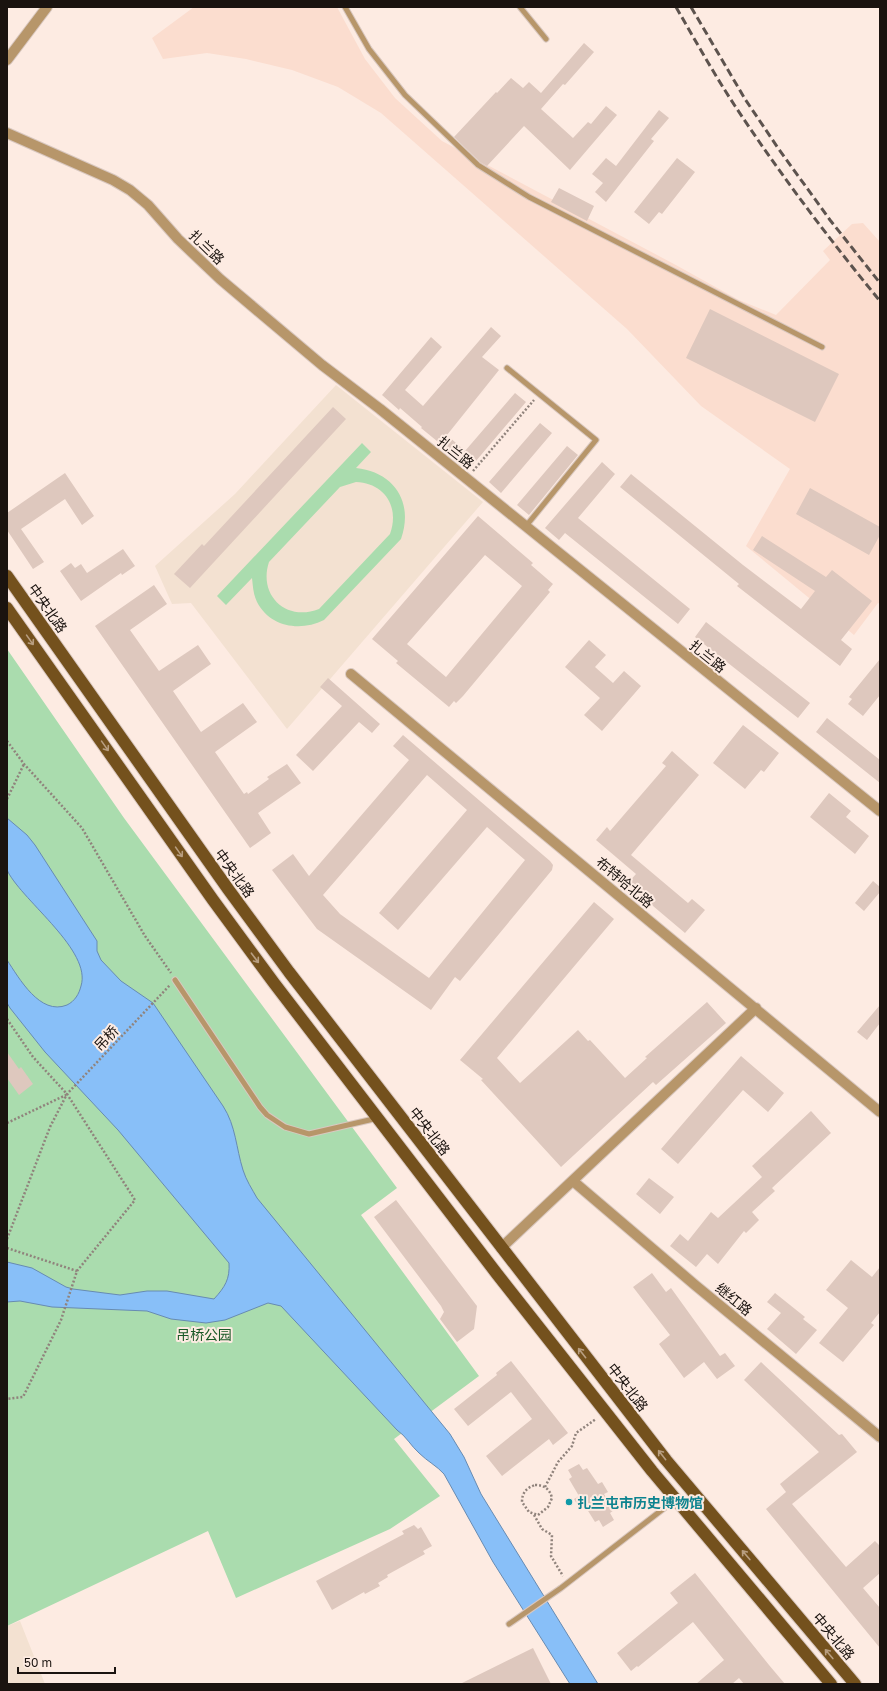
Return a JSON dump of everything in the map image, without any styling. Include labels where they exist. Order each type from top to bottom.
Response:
[{"type":"main road","name":"中央北路","points":[[7,576],[228,889],[289,972],[666,1460],[855,1684]]},
{"type":"main road","points":[[7,608],[213,900],[274,983],[606,1412],[676,1499],[831,1684]]},
{"type":"street","points":[[7,60],[47,7]]},
{"type":"street","name":"扎兰路","points":[[7,133],[112,180],[130,190],[148,205],[178,239],[220,279],[322,364],[880,811]]},
{"type":"street","name":"布特哈北路","points":[[351,674],[880,1112]]},
{"type":"street","points":[[501,1248],[756,1008]]},
{"type":"street","name":"继红路","points":[[573,1180],[695,1285],[880,1437]]},
{"type":"lane","points":[[345,7],[369,50],[405,95],[478,165],[529,197],[822,347]]},
{"type":"lane","points":[[520,7],[546,39]]},
{"type":"lane","points":[[507,368],[596,440],[526,526]]},
{"type":"lane","points":[[175,980],[260,1107],[276,1122],[291,1129],[308,1134],[378,1118]]},
{"type":"lane","points":[[509,1624],[568,1583],[676,1499]]},
{"type":"path","points":[[467,479],[539,394]]},
{"type":"path","points":[[7,741],[24,764],[82,828],[145,936],[175,980]]},
{"type":"path","points":[[7,799],[24,764]]},
{"type":"path","name":"吊桥","points":[[67,1094],[175,980]]},
{"type":"path","points":[[7,1019],[33,1057],[67,1094],[135,1200],[77,1271],[61,1320],[23,1397],[7,1399]]},
{"type":"path","points":[[7,1123],[67,1094]]},
{"type":"path","points":[[7,1239],[50,1127],[67,1094]]},
{"type":"path","points":[[7,1248],[77,1271]]},
{"type":"path","points":[[545,1487],[558,1462],[572,1446],[576,1433],[606,1412]]},
{"type":"path","points":[[534,1515],[538,1515],[551,1503],[551,1494],[545,1487],[535,1485],[530,1487],[524,1493],[522,1502],[529,1512],[534,1515],[542,1529],[552,1536],[551,1556],[568,1583]]},
{"type":"shaded area","points":[[194,7],[337,7],[365,59],[395,98],[442,141],[739,300],[776,315],[830,260],[823,251],[852,224],[863,223],[880,242],[880,604],[878,603],[854,635],[746,546],[790,469],[701,406],[627,329],[381,113],[338,87],[292,70],[246,59],[207,53],[163,59],[152,38]]},
{"type":"shaded area","points":[[336,385],[483,502],[287,729],[191,603],[172,604],[155,566],[235,494]]},
{"type":"shaded area","points":[[20,1621],[45,1684],[7,1684],[7,1626]]},
{"type":"green space","points":[[362,443],[371,452],[356,468],[381,476],[390,482],[398,491],[405,513],[401,539],[324,620],[305,626],[286,625],[278,622],[270,617],[257,602],[252,578],[226,605],[217,596]],"holes":[[[356,482],[366,483],[382,492],[391,506],[393,524],[390,534],[319,609],[307,612],[296,612],[286,609],[271,595],[267,574],[269,562],[340,487]]]},
{"type":"green space","name":"吊桥公园","points":[[7,649],[124,818],[397,1188],[361,1215],[479,1376],[394,1439],[440,1496],[390,1529],[236,1598],[208,1531],[7,1626]]},
{"type":"water","points":[[7,818],[27,835],[35,845],[97,941],[97,951],[101,960],[121,981],[153,1003],[223,1106],[231,1121],[244,1174],[257,1198],[450,1434],[464,1457],[481,1494],[598,1684],[570,1684],[493,1562],[444,1474],[416,1450],[281,1306],[268,1303],[225,1320],[206,1323],[171,1319],[147,1311],[52,1307],[20,1301],[7,1302],[7,1262],[32,1268],[66,1287],[73,1289],[120,1295],[147,1291],[167,1291],[214,1299],[221,1291],[228,1278],[229,1263],[118,1130],[45,1052],[7,1003],[7,960],[31,993],[48,1005],[57,1007],[67,1005],[76,997],[81,986],[82,972],[67,942],[16,884],[8,872],[6,855]]},
{"type":"building","points":[[584,43],[594,52],[565,85],[563,84],[541,109],[573,138],[588,122],[591,124],[606,106],[617,115],[570,170],[524,126],[487,166],[480,162],[454,137],[511,78],[523,88],[529,82],[541,93]]},
{"type":"building","points":[[659,110],[669,118],[651,139],[654,141],[606,202],[595,192],[603,183],[592,174],[606,158],[616,166]]},
{"type":"building","points":[[677,158],[695,172],[662,214],[659,212],[649,224],[634,212]]},
{"type":"building","points":[[559,188],[594,206],[587,221],[551,202]]},
{"type":"building","points":[[710,309],[839,374],[815,422],[686,358]]},
{"type":"building","points":[[491,327],[501,336],[482,357],[499,370],[447,435],[465,451],[515,393],[526,402],[470,468],[421,428],[422,427],[400,408],[399,410],[382,395],[431,337],[442,347],[405,390],[423,406]]},
{"type":"building","points":[[333,407],[346,419],[190,588],[174,574],[202,544],[204,546]]},
{"type":"building","points":[[540,423],[552,433],[501,493],[489,482]]},
{"type":"building","points":[[567,446],[578,455],[529,515],[517,505]]},
{"type":"building","points":[[602,462],[615,474],[578,518],[690,609],[678,624],[565,533],[559,540],[545,528]]},
{"type":"building","points":[[65,473],[94,516],[82,525],[65,499],[21,529],[44,562],[33,569],[7,530],[7,513]]},
{"type":"building","points":[[631,474],[743,565],[801,609],[815,591],[753,550],[762,536],[826,577],[832,570],[872,601],[841,640],[852,649],[840,666],[737,586],[739,584],[620,487]]},
{"type":"building","points":[[810,488],[880,527],[880,535],[869,555],[796,514]]},
{"type":"building","points":[[478,516],[533,563],[531,565],[553,584],[548,590],[550,592],[463,696],[456,703],[454,701],[449,707],[396,663],[398,661],[372,639]],"holes":[[[485,555],[522,586],[446,677],[407,644]]]},
{"type":"building","points":[[123,549],[135,566],[122,575],[121,573],[81,601],[60,571],[71,563],[75,568],[81,564],[87,573]]},
{"type":"building","points":[[154,585],[167,604],[130,630],[159,671],[198,645],[211,664],[173,691],[201,732],[243,703],[257,722],[215,752],[244,794],[247,792],[248,794],[269,779],[267,777],[287,764],[301,783],[258,813],[271,833],[250,848],[95,626]]},
{"type":"building","points":[[706,622],[810,703],[798,718],[695,637]]},
{"type":"building","points":[[589,640],[606,655],[595,667],[613,683],[624,671],[641,686],[602,731],[584,715],[600,698],[565,667]]},
{"type":"building","points":[[880,659],[880,695],[863,716],[848,704],[852,699],[849,697]]},
{"type":"building","points":[[328,678],[380,724],[372,733],[359,722],[313,771],[296,755],[342,706],[320,687]]},
{"type":"building","points":[[827,718],[880,760],[880,783],[816,732]]},
{"type":"building","points":[[743,725],[779,753],[764,772],[761,770],[745,789],[713,763]]},
{"type":"building","points":[[403,735],[553,865],[552,870],[460,981],[455,977],[431,1010],[317,929],[272,870],[293,854],[309,876],[409,760],[393,746]],"holes":[[[427,775],[467,810],[379,913],[398,930],[487,827],[525,860],[429,978],[340,914],[323,895]]]},
{"type":"building","points":[[672,751],[699,775],[631,855],[688,903],[692,899],[705,910],[685,933],[627,884],[636,874],[596,840],[607,827],[610,831],[666,766],[662,763]]},
{"type":"building","points":[[829,793],[851,811],[846,817],[869,836],[855,854],[810,817]]},
{"type":"building","points":[[873,881],[880,887],[880,892],[864,911],[855,903]]},
{"type":"building","points":[[594,902],[614,919],[497,1058],[520,1083],[578,1030],[588,1041],[590,1040],[625,1078],[647,1058],[645,1057],[707,1002],[726,1023],[656,1085],[653,1082],[561,1167],[481,1080],[483,1079],[460,1060]]},
{"type":"building","points":[[880,1005],[880,1023],[867,1040],[857,1032]]},
{"type":"building","points":[[7,1052],[19,1069],[21,1067],[33,1084],[19,1095],[7,1078]]},
{"type":"building","points":[[741,1056],[784,1093],[768,1112],[743,1090],[678,1164],[661,1149]]},
{"type":"building","points":[[811,1111],[831,1133],[772,1188],[775,1191],[752,1212],[759,1220],[746,1233],[744,1231],[718,1264],[707,1254],[696,1267],[670,1246],[680,1234],[688,1241],[711,1212],[718,1218],[762,1177],[752,1166]]},
{"type":"building","points":[[649,1178],[674,1197],[660,1214],[636,1194]]},
{"type":"building","points":[[396,1200],[477,1306],[474,1329],[457,1342],[440,1319],[444,1312],[441,1306],[374,1217]]},
{"type":"building","points":[[851,1260],[872,1277],[880,1267],[880,1312],[871,1323],[874,1325],[843,1362],[819,1343],[848,1308],[826,1290]]},
{"type":"building","points":[[652,1273],[666,1292],[671,1288],[720,1356],[725,1353],[735,1366],[717,1379],[704,1362],[684,1378],[659,1344],[670,1335],[633,1287]]},
{"type":"building","points":[[775,1293],[805,1317],[803,1319],[817,1330],[796,1354],[767,1329],[781,1313],[767,1302]]},
{"type":"building","points":[[511,1361],[568,1433],[553,1445],[549,1439],[502,1476],[486,1456],[532,1419],[511,1392],[468,1426],[454,1409],[497,1375],[496,1373]]},
{"type":"building","points":[[761,1362],[839,1435],[842,1434],[857,1452],[792,1504],[846,1567],[875,1541],[880,1546],[880,1573],[863,1588],[880,1608],[880,1648],[766,1509],[786,1492],[780,1484],[819,1452],[744,1380]]},
{"type":"building","points":[[579,1464],[583,1470],[587,1468],[598,1484],[602,1482],[608,1492],[604,1494],[614,1510],[610,1513],[614,1520],[603,1527],[599,1520],[595,1522],[585,1506],[580,1509],[574,1499],[579,1496],[569,1479],[572,1477],[568,1470]]},
{"type":"building","points":[[414,1525],[418,1529],[421,1527],[432,1546],[423,1551],[425,1554],[387,1575],[388,1577],[378,1583],[380,1586],[365,1594],[364,1592],[332,1610],[316,1581],[404,1534],[402,1531]]},
{"type":"building","points":[[695,1573],[785,1684],[744,1684],[739,1678],[732,1684],[696,1684],[724,1660],[693,1622],[638,1667],[637,1666],[631,1671],[617,1653],[678,1603],[670,1593]]},
{"type":"building","points":[[533,1648],[551,1684],[460,1684]]},
{"type":"railway","points":[[676,7],[720,82],[769,156],[805,206],[880,301]]},
{"type":"railway","points":[[691,7],[745,99],[778,148],[830,220],[880,283]]},
{"type":"place","name":"扎兰屯市历史博物馆","points":[[569,1502]]}]
